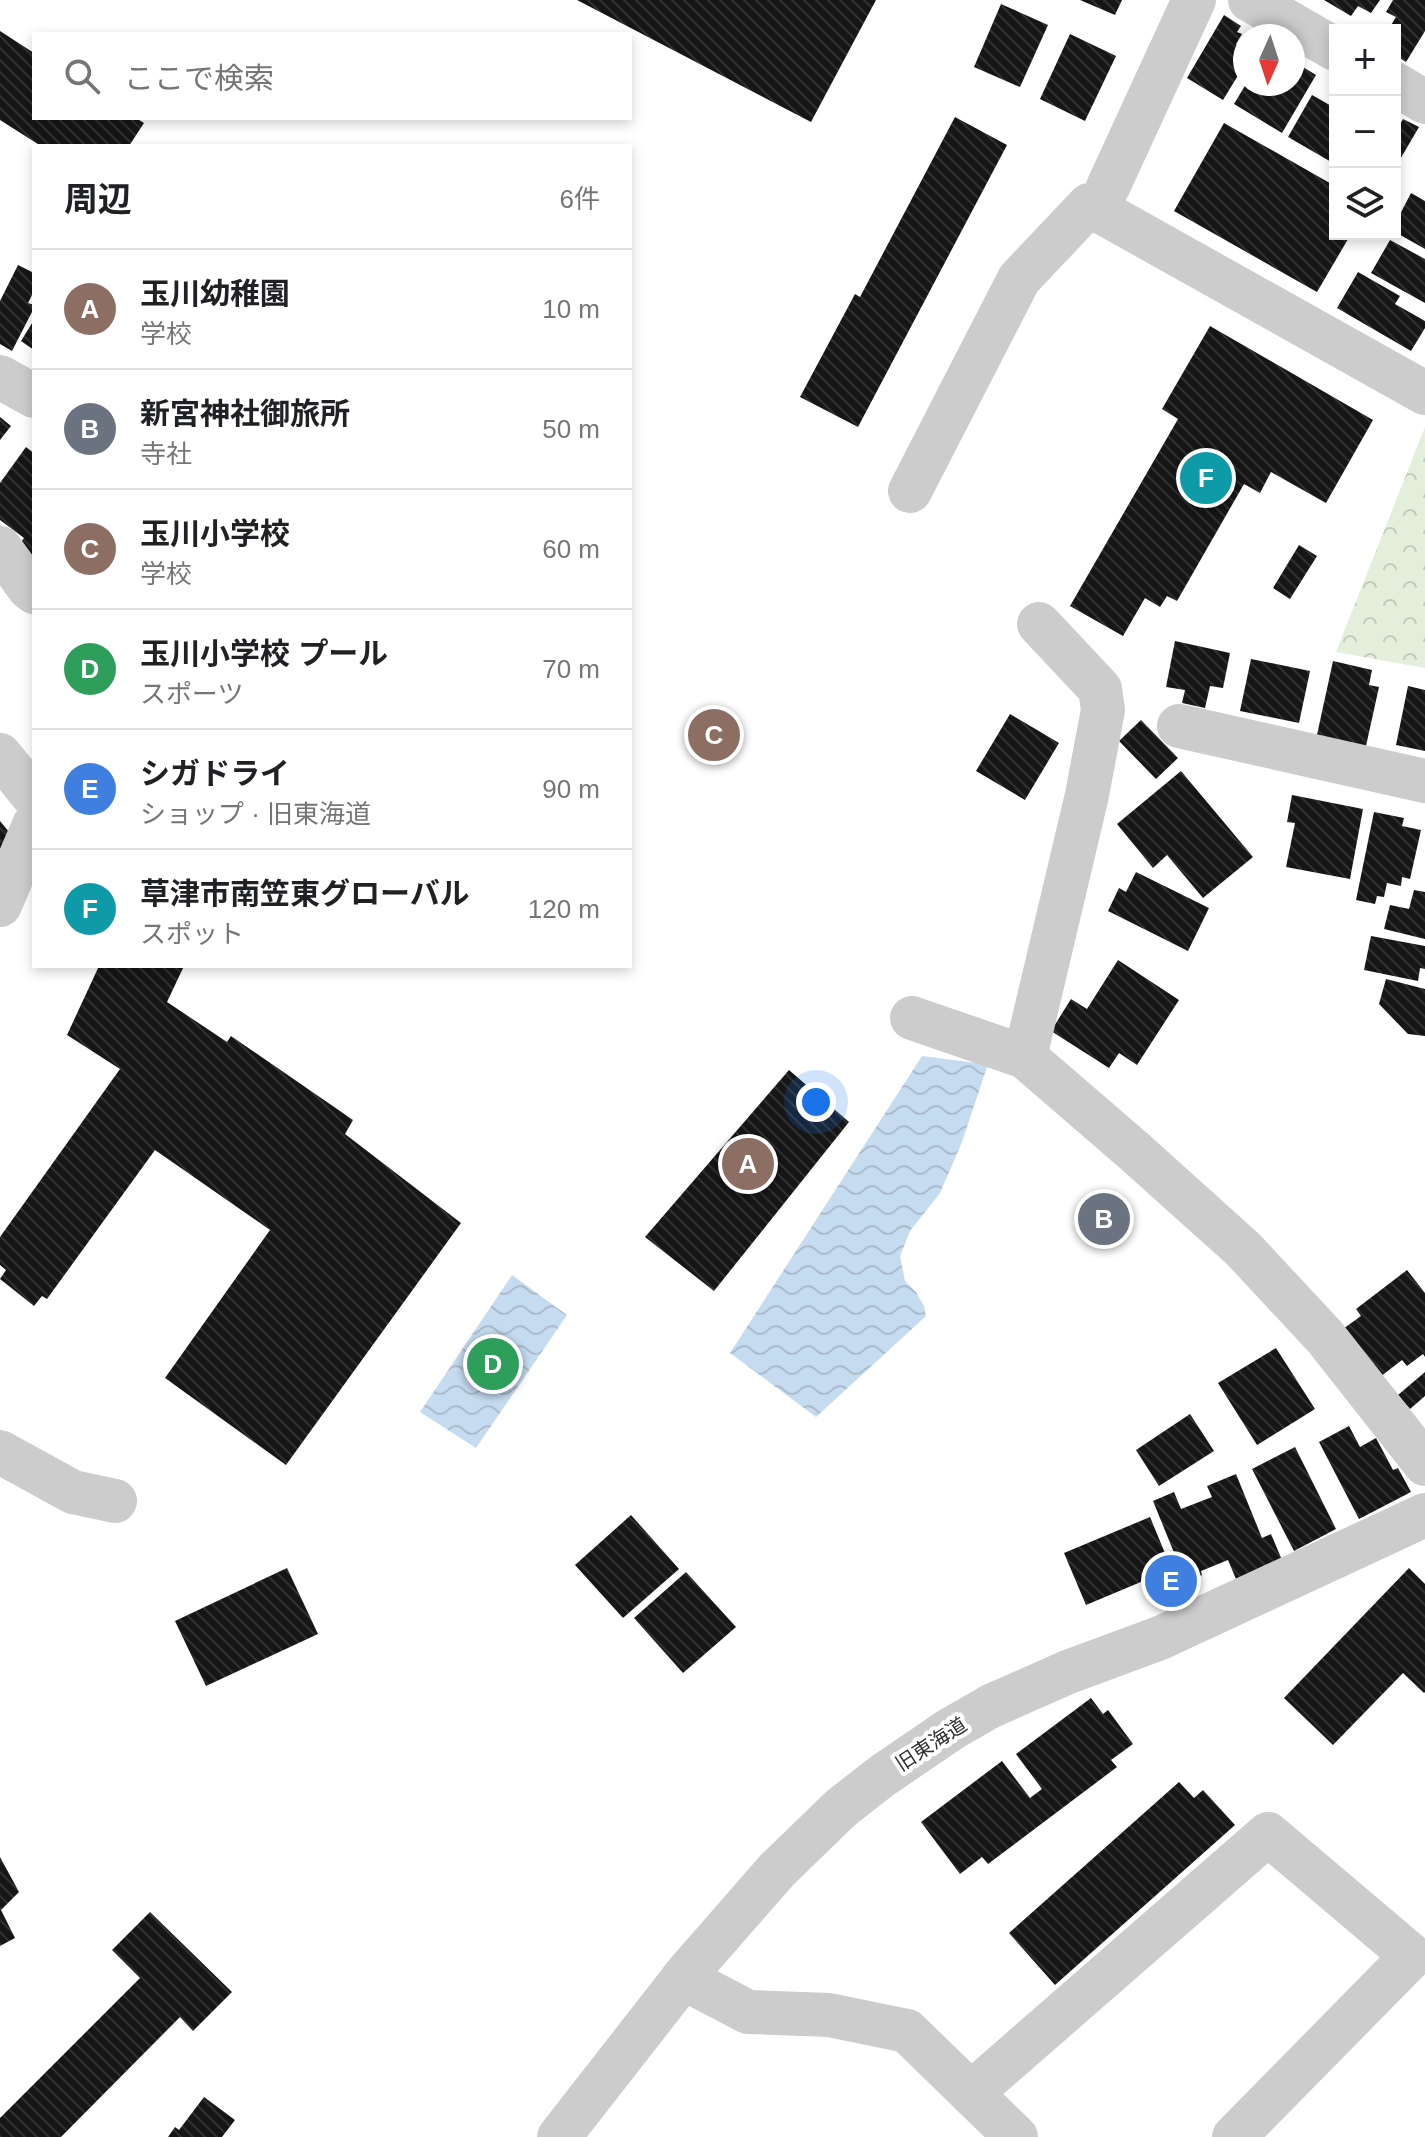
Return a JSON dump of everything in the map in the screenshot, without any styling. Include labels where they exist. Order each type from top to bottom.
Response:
[{"type":"street","points":[[1108,187],[1194,0]]},
{"type":"street","points":[[1250,0],[1329,46]]},
{"type":"street","points":[[1401,88],[1425,102]]},
{"type":"street","points":[[910,491],[1019,279],[1089,205],[1425,393]]},
{"type":"street","points":[[0,377],[32,395]]},
{"type":"street","points":[[0,548],[32,590]]},
{"type":"street","points":[[1025,1057],[1087,795],[1103,710],[1100,689],[1039,624]]},
{"type":"street","points":[[1179,726],[1425,781]]},
{"type":"street","points":[[0,755],[32,795]]},
{"type":"street","points":[[0,905],[32,830]]},
{"type":"street","points":[[912,1018],[1025,1057],[1243,1249],[1325,1337],[1425,1464]]},
{"type":"street","points":[[0,1452],[73,1492],[115,1501]]},
{"type":"street","name":"旧東海道","points":[[559,2137],[683,1978],[777,1870],[841,1808],[882,1776],[991,1706],[1068,1672],[1160,1638],[1425,1515]]},
{"type":"street","points":[[971,2093],[1268,1834],[1412,1956],[1234,2137]]},
{"type":"street","points":[[683,1978],[748,2012],[829,2015],[907,2031],[1016,2137]]},
{"type":"green space","points":[[1425,427],[1425,668],[1336,652]]},
{"type":"water","points":[[922,1056],[987,1067],[962,1142],[940,1193],[910,1231],[900,1256],[905,1281],[916,1292],[926,1316],[816,1417],[730,1353]]},
{"type":"water","points":[[512,1275],[567,1315],[476,1448],[420,1412]]},
{"type":"building","points":[[577,0],[876,0],[811,122]]},
{"type":"building","points":[[1080,0],[1122,0],[1115,15]]},
{"type":"building","points":[[1324,0],[1380,0],[1371,13],[1358,6],[1351,16]]},
{"type":"building","points":[[1393,0],[1425,0],[1425,31],[1406,62],[1401,59],[1401,24],[1392,24],[1396,17],[1386,12]]},
{"type":"building","points":[[1001,4],[1048,25],[1020,87],[974,67]]},
{"type":"building","points":[[1224,15],[1238,24],[1233,24],[1233,84],[1223,100],[1187,78]]},
{"type":"building","points":[[0,31],[32,52],[32,120],[139,120],[144,123],[130,144],[38,144],[0,120]]},
{"type":"building","points":[[1070,34],[1116,56],[1085,121],[1040,99]]},
{"type":"building","points":[[1305,68],[1316,75],[1305,94]]},
{"type":"building","points":[[1312,95],[1329,105],[1329,161],[1288,137]]},
{"type":"building","points":[[1239,96],[1304,96],[1282,133],[1234,104]]},
{"type":"building","points":[[955,117],[1007,145],[858,427],[800,397],[855,294],[860,297]]},
{"type":"building","points":[[1403,119],[1419,127],[1401,158]]},
{"type":"building","points":[[1224,123],[1329,183],[1329,240],[1347,240],[1317,292],[1174,211]]},
{"type":"building","points":[[1411,193],[1425,201],[1425,249],[1401,235],[1401,212]]},
{"type":"building","points":[[1390,240],[1425,259],[1425,303],[1371,273]]},
{"type":"building","points":[[18,265],[32,272],[32,295],[28,303],[32,304],[32,312],[12,351],[0,344],[0,301]]},
{"type":"building","points":[[1358,272],[1400,296],[1395,304],[1425,321],[1425,328],[1411,351],[1337,308]]},
{"type":"building","points":[[32,323],[32,349],[21,341]]},
{"type":"building","points":[[1210,326],[1373,420],[1326,503],[1271,472],[1260,493],[1244,484],[1177,601],[1167,596],[1160,607],[1145,598],[1123,636],[1070,606],[1178,419],[1162,409]]},
{"type":"building","points":[[0,417],[11,426],[0,440]]},
{"type":"building","points":[[26,447],[32,452],[32,559],[17,548],[24,538],[0,520],[0,483]]},
{"type":"building","points":[[1299,545],[1317,556],[1290,599],[1273,588]]},
{"type":"building","points":[[1175,641],[1230,653],[1223,688],[1210,686],[1205,708],[1182,703],[1185,690],[1166,687]]},
{"type":"building","points":[[1251,659],[1310,671],[1299,723],[1240,711]]},
{"type":"building","points":[[1333,661],[1372,670],[1369,685],[1379,687],[1366,746],[1317,735]]},
{"type":"building","points":[[1408,686],[1425,690],[1425,751],[1396,745]]},
{"type":"building","points":[[1010,714],[1059,743],[1025,800],[976,771]]},
{"type":"building","points":[[1141,720],[1178,758],[1156,779],[1119,741]]},
{"type":"building","points":[[1181,771],[1253,857],[1203,898],[1167,855],[1153,868],[1117,824]]},
{"type":"building","points":[[1292,795],[1363,809],[1350,879],[1286,867],[1295,823],[1287,822]]},
{"type":"building","points":[[1374,812],[1404,818],[1402,826],[1421,830],[1410,879],[1402,877],[1401,886],[1387,883],[1384,897],[1377,896],[1375,904],[1356,900]]},
{"type":"building","points":[[0,821],[14,838],[0,849]]},
{"type":"building","points":[[1136,872],[1209,908],[1188,951],[1108,911],[1119,888],[1126,892]]},
{"type":"building","points":[[1414,890],[1425,892],[1425,939],[1384,929],[1390,905],[1409,909]]},
{"type":"building","points":[[1371,936],[1425,946],[1425,969],[1420,968],[1418,981],[1364,970]]},
{"type":"building","points":[[1118,960],[1179,1000],[1137,1065],[1119,1053],[1109,1068],[1051,1031],[1071,999],[1087,1009]]},
{"type":"building","points":[[98,968],[183,968],[167,1002],[227,1042],[231,1036],[353,1120],[345,1134],[461,1223],[286,1465],[165,1378],[270,1230],[155,1150],[47,1299],[42,1296],[34,1306],[0,1279],[6,1270],[0,1265],[0,1237],[120,1069],[67,1035]]},
{"type":"building","points":[[1386,979],[1425,989],[1425,1036],[1408,1034],[1379,1004]]},
{"type":"building","points":[[789,1070],[849,1122],[714,1291],[645,1237]]},
{"type":"building","points":[[1407,1270],[1425,1293],[1425,1357],[1423,1354],[1407,1366],[1402,1360],[1380,1377],[1343,1329],[1361,1316],[1356,1309]]},
{"type":"building","points":[[1276,1348],[1315,1409],[1257,1445],[1218,1383]]},
{"type":"building","points":[[1425,1372],[1425,1396],[1410,1409],[1398,1395]]},
{"type":"building","points":[[1190,1414],[1214,1451],[1159,1486],[1136,1450]]},
{"type":"building","points":[[1349,1426],[1360,1447],[1376,1438],[1393,1470],[1398,1468],[1411,1492],[1359,1519],[1319,1442]]},
{"type":"building","points":[[1295,1447],[1336,1529],[1294,1551],[1252,1469]]},
{"type":"building","points":[[1236,1474],[1262,1538],[1271,1534],[1282,1560],[1236,1579],[1228,1560],[1201,1571],[1202,1575],[1186,1582],[1153,1501],[1174,1492],[1181,1509],[1212,1497],[1207,1486]]},
{"type":"building","points":[[631,1515],[679,1569],[623,1618],[575,1565]]},
{"type":"building","points":[[1150,1517],[1184,1599],[1160,1608],[1148,1579],[1086,1605],[1064,1553]]},
{"type":"building","points":[[287,1568],[318,1634],[206,1686],[175,1621]]},
{"type":"building","points":[[1409,1568],[1425,1584],[1425,1692],[1403,1673],[1333,1745],[1284,1698]]},
{"type":"building","points":[[686,1572],[736,1627],[683,1673],[634,1618]]},
{"type":"building","points":[[1091,1698],[1103,1714],[1108,1710],[1133,1744],[1111,1760],[1117,1767],[988,1864],[982,1857],[960,1874],[921,1822],[1002,1761],[1030,1798],[1042,1789],[1016,1754]]},
{"type":"building","points":[[1179,1782],[1194,1798],[1203,1790],[1235,1825],[1055,1985],[1009,1933]]},
{"type":"building","points":[[0,1857],[19,1892],[1,1910],[15,1938],[0,1946]]},
{"type":"building","points":[[150,1912],[232,1992],[193,2031],[180,2017],[61,2137],[0,2137],[0,2118],[140,1978],[112,1950]]},
{"type":"building","points":[[204,2097],[235,2120],[222,2137],[168,2137],[175,2127],[179,2130]]},
{"type":"place","name":"草津市南笠東グローバル","points":[[1206,478]]},
{"type":"place","name":"玉川小学校","points":[[714,735]]},
{"type":"place","name":"玉川幼稚園","points":[[748,1164]]},
{"type":"place","name":"新宮神社御旅所","points":[[1104,1219]]},
{"type":"place","name":"玉川小学校 プール","points":[[493,1364]]},
{"type":"place","name":"シガドライ","points":[[1171,1581]]}]
